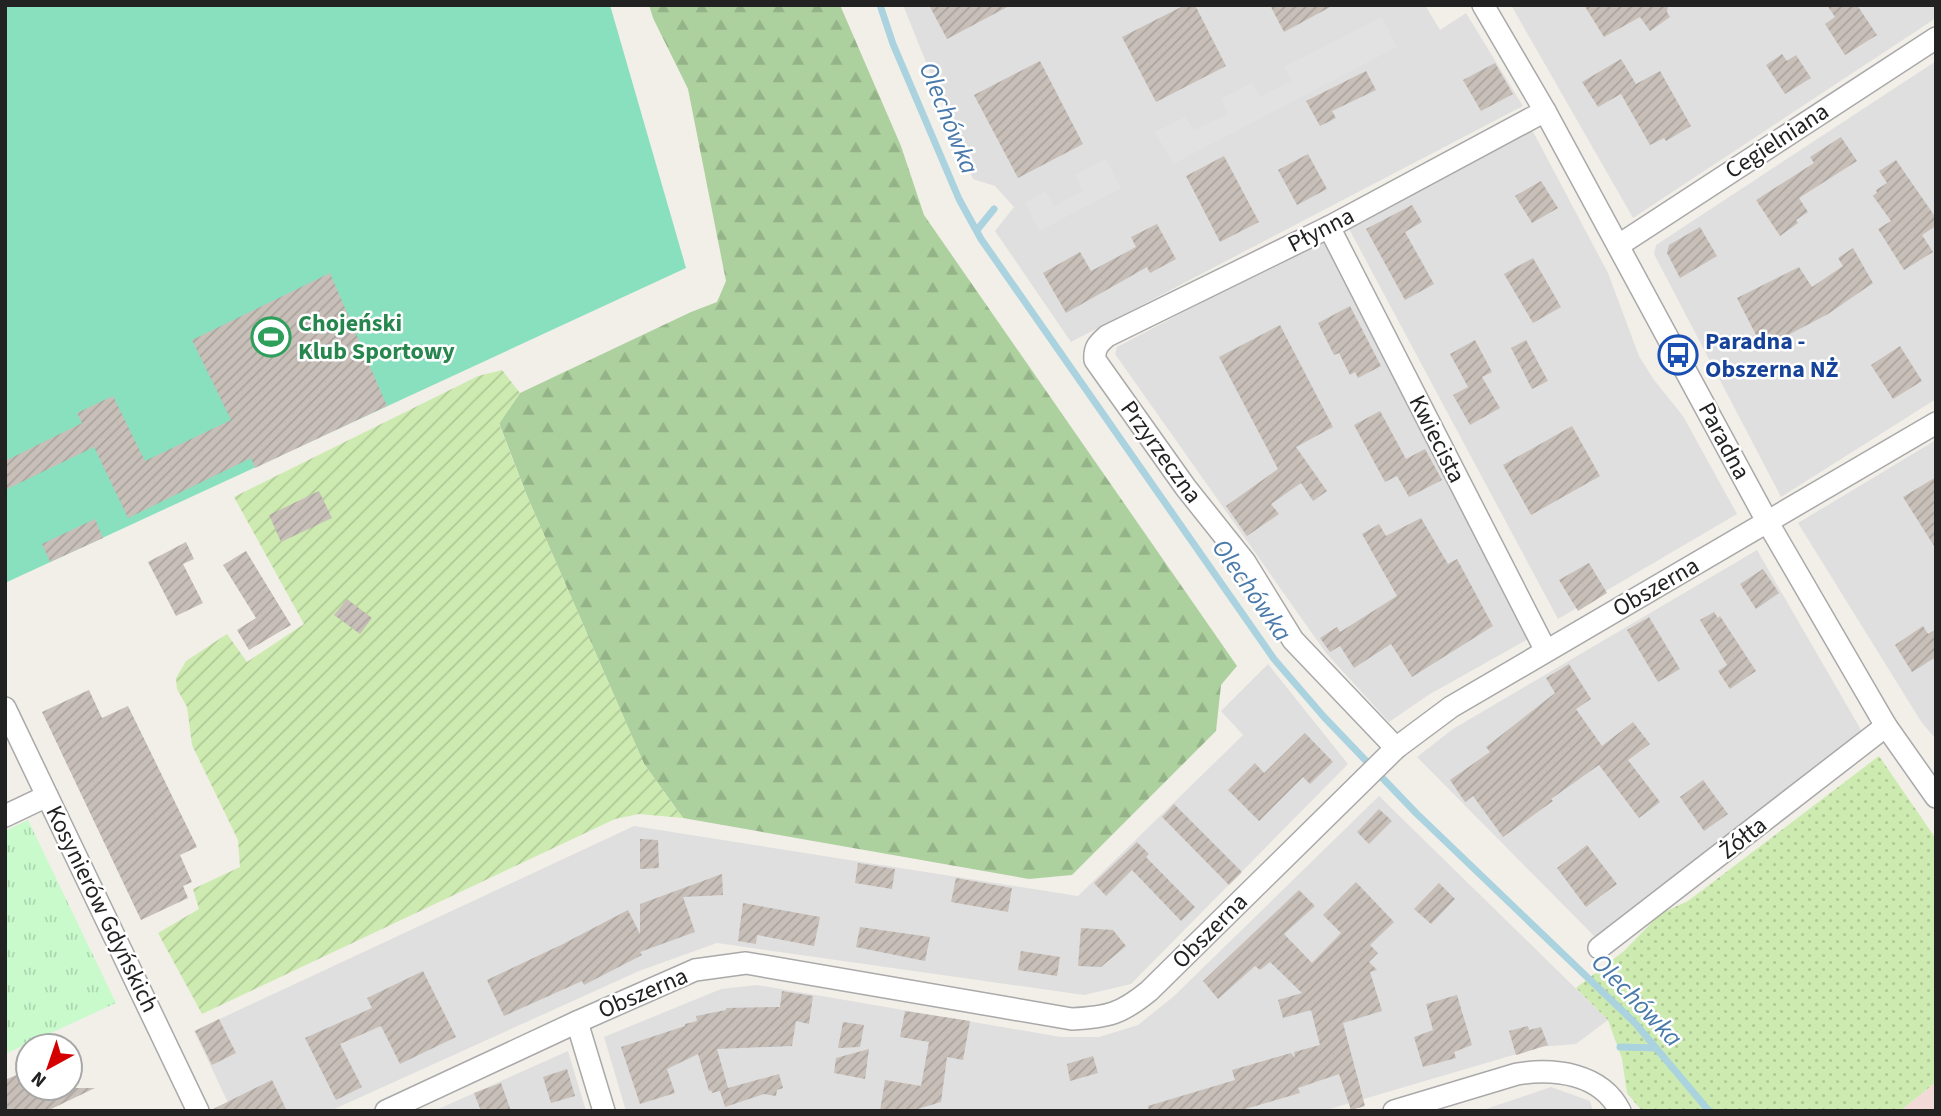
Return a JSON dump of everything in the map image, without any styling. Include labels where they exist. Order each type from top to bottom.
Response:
[{"type":"street","name":"Paradna","points":[[1483,5],[1619,245],[1768,523],[1886,726],[1936,797]]},
{"type":"street","name":"Cegielniana","points":[[1619,245],[1936,38]]},
{"type":"street","name":"Płynna","points":[[1097,346],[1107,336],[1329,227],[1545,111]]},
{"type":"street","name":"Kwiecista","points":[[1329,227],[1546,651]]},
{"type":"street","name":"Przyrzeczna","points":[[1097,346],[1095,360],[1186,488],[1245,562],[1293,640],[1392,753]]},
{"type":"street","name":"Obszerna","points":[[386,1111],[695,970],[746,963],[1072,1018],[1105,1016],[1123,1010],[1149,991],[1392,753],[1451,707],[1936,423]]},
{"type":"street","name":"Kosynierów Gdyńskich","points":[[5,708],[198,1111]]},
{"type":"street","name":"Żółta","points":[[1599,948],[1886,726]]},
{"type":"street","points":[[5,816],[47,796]]},
{"type":"street","points":[[577,1022],[604,1111]]},
{"type":"street","points":[[1394,1111],[1538,1070],[1566,1073],[1587,1080],[1604,1090],[1620,1111]]},
{"type":"shaded area","points":[[903,5],[1425,5],[1440,30],[1466,13],[1523,106],[1071,342],[995,231],[1014,207],[995,186],[973,179]]},
{"type":"shaded area","points":[[1511,5],[1936,5],[1936,18],[1633,218]]},
{"type":"shaded area","points":[[1382,17],[1397,47],[1173,164],[1155,132],[1185,117],[1194,130],[1227,114],[1221,99],[1252,83],[1260,97],[1291,81],[1284,67]]},
{"type":"shaded area","points":[[1936,61],[1936,399],[1781,497],[1654,254],[1656,245]]},
{"type":"shaded area","points":[[1530,126],[1608,273],[1639,356],[1683,416],[1737,514],[1558,619],[1348,227]]},
{"type":"shaded area","points":[[1106,159],[1121,188],[1039,231],[1025,203],[1046,191],[1054,206],[1083,191],[1075,175]]},
{"type":"shaded area","points":[[1325,238],[1532,637],[1430,694],[1389,722],[1326,653],[1115,354],[1117,347]]},
{"type":"shaded area","points":[[1936,440],[1936,739],[1922,723],[1798,523]]},
{"type":"shaded area","points":[[1757,550],[1864,735],[1599,941],[1417,757],[1453,729]]},
{"type":"shaded area","points":[[1268,664],[1348,764],[1131,984],[1084,995],[717,943],[639,971],[330,1111],[232,1111],[194,1031],[634,826],[1078,896],[1243,735],[1221,711]]},
{"type":"shaded area","points":[[1379,796],[1608,1020],[1576,1044],[1540,1047],[1323,1111],[626,1111],[604,1037],[721,989],[757,985],[1061,1037],[1099,1037],[1138,1025],[1173,997]]},
{"type":"shaded area","points":[[568,1051],[586,1111],[434,1111]]},
{"type":"shaded area","points":[[1936,1082],[1936,1111],[1900,1111]]},
{"type":"shaded area","points":[[1551,1087],[1590,1101],[1593,1111],[1480,1111]]},
{"type":"green space","name":"Chojeński Klub Sportowy","points":[[5,5],[610,5],[686,268],[5,583]]},
{"type":"green space","points":[[649,5],[840,5],[901,146],[924,215],[1237,666],[1221,685],[1216,731],[1072,875],[1029,879],[683,818],[644,764],[527,496],[499,423],[520,393],[717,302],[726,281],[688,89]]},
{"type":"green space","points":[[502,370],[520,393],[499,424],[527,496],[644,764],[683,818],[639,814],[615,819],[202,1014],[158,933],[199,909],[193,889],[240,867],[238,840],[192,745],[187,707],[177,689],[176,678],[186,661],[227,634],[247,662],[304,624],[234,497],[478,376]]},
{"type":"green space","points":[[1879,756],[1936,839],[1936,1082],[1900,1111],[1642,1111],[1627,1093],[1622,1059],[1608,1020],[1576,988],[1624,951],[1660,914],[1688,901]]},
{"type":"green space","points":[[28,820],[116,1003],[53,1032],[14,1032],[14,1050],[5,1054],[5,831]]},
{"type":"building","points":[[929,5],[1011,5],[947,39]]},
{"type":"building","points":[[1185,5],[1195,5],[1226,66],[1156,102],[1122,37]]},
{"type":"building","points":[[1270,5],[1334,5],[1284,32]]},
{"type":"building","points":[[1584,5],[1668,5],[1667,12],[1670,17],[1650,31],[1640,17],[1604,37]]},
{"type":"building","points":[[1827,5],[1857,5],[1877,35],[1845,55],[1825,24],[1835,17]]},
{"type":"building","points":[[1782,54],[1787,61],[1796,55],[1811,78],[1785,94],[1766,65]]},
{"type":"building","points":[[1621,59],[1636,84],[1660,71],[1691,126],[1666,141],[1664,138],[1650,145],[1621,94],[1598,107],[1582,82]]},
{"type":"building","points":[[1040,61],[1083,144],[1018,178],[974,95]]},
{"type":"building","points":[[1495,63],[1513,94],[1481,111],[1463,80]]},
{"type":"building","points":[[1366,71],[1376,90],[1332,111],[1336,118],[1320,126],[1306,101]]},
{"type":"building","points":[[1841,137],[1857,161],[1799,198],[1808,212],[1780,236],[1756,200],[1814,163],[1810,157]]},
{"type":"building","points":[[1308,154],[1327,189],[1297,205],[1278,170]]},
{"type":"building","points":[[1224,156],[1259,222],[1220,242],[1186,176]]},
{"type":"building","points":[[1896,160],[1936,218],[1936,226],[1922,235],[1933,252],[1904,270],[1878,229],[1891,221],[1873,196],[1877,193],[1876,190],[1887,183],[1879,171]]},
{"type":"building","points":[[1541,181],[1558,208],[1532,223],[1515,196]]},
{"type":"building","points":[[1412,205],[1422,222],[1405,232],[1434,284],[1405,300],[1366,229]]},
{"type":"building","points":[[1157,224],[1176,259],[1150,273],[1147,267],[1066,313],[1043,273],[1080,252],[1091,271],[1136,247],[1131,237]]},
{"type":"building","points":[[1700,227],[1717,256],[1680,278],[1667,253],[1669,245]]},
{"type":"building","points":[[1853,248],[1873,283],[1828,314],[1790,334],[1786,343],[1776,340],[1766,346],[1760,336],[1757,337],[1737,298],[1799,267],[1812,287],[1843,266],[1838,258]]},
{"type":"building","points":[[1533,258],[1561,307],[1533,323],[1504,274]]},
{"type":"building","points":[[330,273],[387,406],[255,468],[251,458],[128,518],[94,447],[5,490],[5,461],[82,423],[77,413],[113,396],[145,461],[231,420],[192,340]]},
{"type":"building","points":[[1350,306],[1381,366],[1358,378],[1355,372],[1350,375],[1339,353],[1334,355],[1318,323]]},
{"type":"building","points":[[1280,325],[1333,427],[1296,447],[1327,491],[1313,501],[1301,483],[1271,504],[1279,514],[1247,536],[1226,506],[1278,469],[1219,357]]},
{"type":"building","points":[[1475,340],[1492,372],[1482,377],[1500,408],[1470,425],[1453,395],[1468,387],[1450,354]]},
{"type":"building","points":[[1526,340],[1548,381],[1532,389],[1511,348]]},
{"type":"building","points":[[1900,346],[1922,381],[1893,399],[1871,365]]},
{"type":"building","points":[[1380,411],[1406,459],[1425,449],[1442,480],[1409,497],[1397,476],[1385,482],[1354,425]]},
{"type":"building","points":[[1572,426],[1600,476],[1531,515],[1503,465]]},
{"type":"building","points":[[1936,477],[1936,549],[1903,497]]},
{"type":"building","points":[[319,491],[332,518],[281,542],[269,515]]},
{"type":"building","points":[[1421,518],[1448,564],[1457,559],[1493,626],[1412,677],[1391,644],[1354,668],[1340,646],[1330,652],[1320,638],[1337,627],[1340,632],[1397,596],[1362,534],[1379,524],[1386,536]]},
{"type":"building","points":[[95,519],[103,538],[50,562],[42,544]]},
{"type":"building","points":[[186,542],[194,559],[183,564],[203,603],[176,616],[148,562]]},
{"type":"building","points":[[246,551],[291,625],[249,650],[237,630],[256,618],[223,565]]},
{"type":"building","points":[[1589,563],[1607,593],[1578,611],[1559,580]]},
{"type":"building","points":[[1763,569],[1779,593],[1756,609],[1740,584]]},
{"type":"building","points":[[347,599],[372,618],[360,634],[334,615]]},
{"type":"building","points":[[1714,612],[1718,618],[1720,616],[1756,671],[1730,689],[1718,671],[1727,665],[1700,620]]},
{"type":"building","points":[[1649,617],[1680,669],[1658,682],[1627,630]]},
{"type":"building","points":[[1923,626],[1928,634],[1936,629],[1936,657],[1912,672],[1895,645]]},
{"type":"building","points":[[1569,664],[1591,699],[1576,709],[1602,746],[1633,722],[1650,744],[1628,760],[1660,802],[1639,818],[1599,765],[1503,837],[1473,796],[1465,802],[1450,780],[1490,752],[1486,747],[1555,693],[1546,678]]},
{"type":"building","points":[[89,690],[102,718],[128,706],[197,847],[180,855],[192,882],[183,886],[188,898],[141,920],[42,712]]},
{"type":"building","points":[[1305,733],[1333,762],[1310,784],[1303,777],[1259,821],[1228,790],[1255,763],[1264,773]]},
{"type":"building","points":[[1703,780],[1728,814],[1704,831],[1680,797]]},
{"type":"building","points":[[1174,804],[1242,872],[1229,885],[1162,817]]},
{"type":"building","points":[[1379,809],[1392,821],[1369,844],[1357,832]]},
{"type":"building","points":[[640,839],[658,840],[659,868],[640,869]]},
{"type":"building","points":[[1137,842],[1149,854],[1146,857],[1195,907],[1181,921],[1132,870],[1106,896],[1094,883]]},
{"type":"building","points":[[1587,845],[1617,884],[1586,907],[1557,868]]},
{"type":"building","points":[[858,863],[895,869],[892,889],[855,883]]},
{"type":"building","points":[[722,874],[723,895],[683,897],[695,932],[640,952],[642,955],[584,985],[582,981],[504,1016],[487,980],[628,910],[640,934],[640,904]]},
{"type":"building","points":[[956,878],[1012,888],[1008,912],[951,902]]},
{"type":"building","points":[[1356,882],[1394,922],[1370,945],[1378,953],[1369,962],[1377,970],[1370,972],[1382,1011],[1343,1023],[1365,1106],[1351,1110],[1339,1074],[1298,1088],[1300,1093],[1238,1111],[1149,1111],[1148,1106],[1235,1080],[1232,1070],[1291,1053],[1295,1058],[1294,1052],[1320,1045],[1311,1010],[1283,1018],[1278,1000],[1302,993],[1270,962],[1260,970],[1255,966],[1218,999],[1203,981],[1299,890],[1315,906],[1284,934],[1312,963],[1341,933],[1323,915]]},
{"type":"building","points":[[1439,883],[1455,899],[1431,924],[1414,909]]},
{"type":"building","points":[[743,903],[820,917],[814,946],[757,935],[756,944],[738,941]]},
{"type":"building","points":[[860,927],[930,937],[925,961],[856,947]]},
{"type":"building","points":[[1081,928],[1113,930],[1126,946],[1101,967],[1078,966]]},
{"type":"building","points":[[1021,951],[1060,957],[1057,976],[1018,970]]},
{"type":"building","points":[[423,971],[456,1037],[400,1064],[381,1026],[340,1044],[362,1087],[336,1100],[305,1038],[372,1008],[367,998]]},
{"type":"building","points":[[782,991],[813,996],[809,1024],[796,1021],[792,1046],[717,1049],[728,1088],[779,1074],[783,1088],[777,1090],[776,1096],[764,1094],[725,1107],[720,1091],[709,1091],[698,1054],[667,1069],[675,1093],[640,1104],[621,1047],[685,1026],[697,1021],[696,1016],[726,1008],[780,1007]]},
{"type":"building","points":[[1457,995],[1472,1045],[1454,1052],[1456,1058],[1423,1067],[1414,1037],[1433,1030],[1426,1004]]},
{"type":"building","points":[[905,1011],[970,1021],[963,1060],[947,1057],[941,1102],[911,1111],[880,1111],[885,1080],[921,1086],[929,1042],[900,1037]]},
{"type":"building","points":[[219,1019],[236,1053],[212,1065],[195,1031]]},
{"type":"building","points":[[843,1022],[864,1025],[860,1047],[838,1048]]},
{"type":"building","points":[[1528,1026],[1529,1030],[1541,1027],[1548,1045],[1516,1055],[1509,1031]]},
{"type":"building","points":[[869,1049],[865,1079],[834,1073],[836,1058]]},
{"type":"building","points":[[1093,1056],[1098,1073],[1070,1081],[1067,1064]]},
{"type":"building","points":[[567,1069],[575,1096],[551,1103],[543,1077]]},
{"type":"building","points":[[14,1076],[14,1102],[66,1102],[47,1111],[5,1111],[5,1080]]},
{"type":"building","points":[[272,1080],[287,1111],[211,1111],[211,1110]]},
{"type":"building","points":[[501,1083],[511,1111],[481,1111],[474,1093]]},
{"type":"waterway","name":"Olechówka","points":[[880,5],[893,44],[959,199],[981,239],[1274,659],[1324,717],[1416,813],[1635,1023],[1709,1111]]},
{"type":"waterway","points":[[977,230],[994,209]]},
{"type":"waterway","points":[[1620,1047],[1656,1048]]},
{"type":"place","name":"Chojeński Klub Sportowy","points":[[271,337]]},
{"type":"place","name":"Paradna - Obszerna NŻ","points":[[1678,355]]}]
